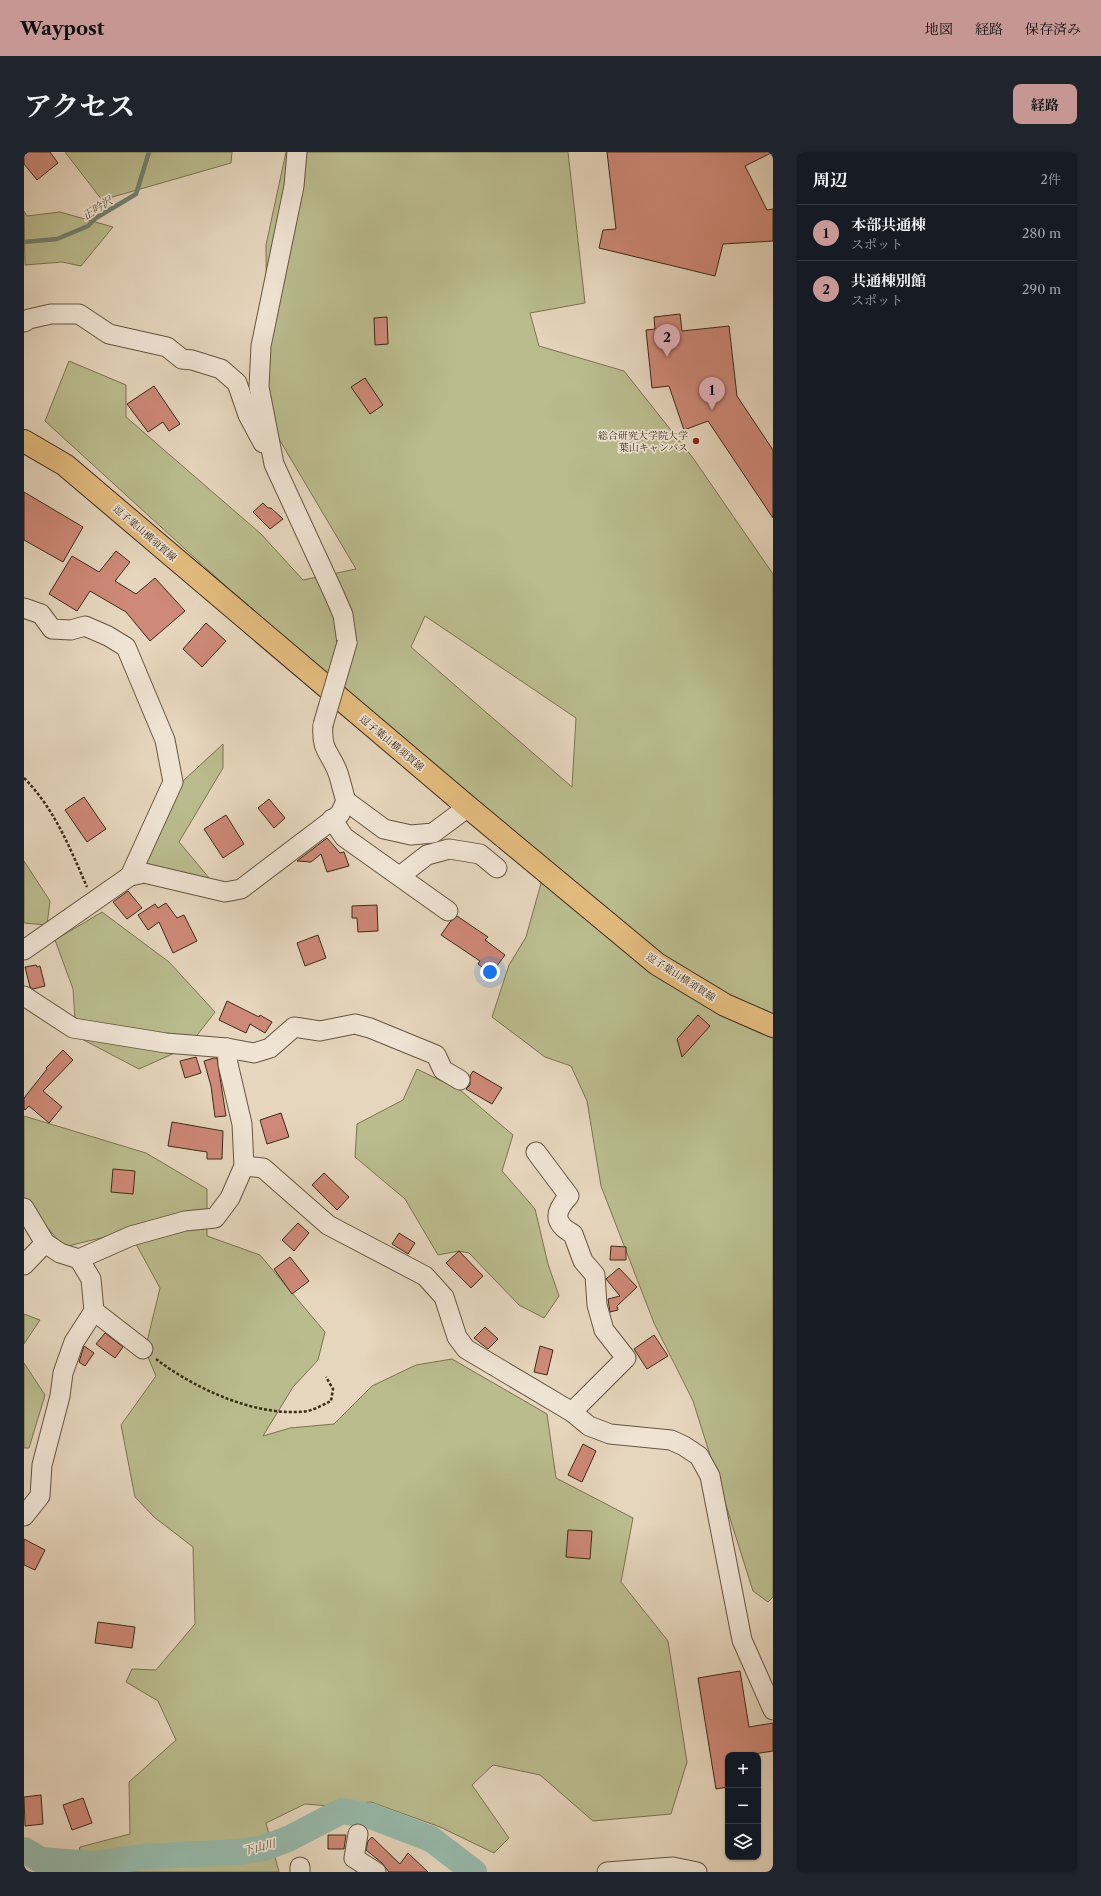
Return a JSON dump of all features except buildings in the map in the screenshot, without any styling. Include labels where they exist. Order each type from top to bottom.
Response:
[{"type":"main road","name":"逗子葉山横須賀線","points":[[24,441],[66,465],[468,807],[657,964],[725,1005],[773,1026]]},
{"type":"street","points":[[274,464],[259,387],[261,346],[294,186],[298,152]]},
{"type":"street","points":[[24,322],[29,319],[51,314],[79,314],[109,334],[167,347],[182,359],[192,360],[221,369],[237,383],[248,415],[274,464],[343,615],[347,643],[323,725],[322,740],[337,772],[346,801],[384,829],[411,835],[433,833],[468,807]]},
{"type":"street","points":[[24,608],[41,614],[52,629],[71,630],[85,626],[108,636],[126,647],[166,740],[173,782],[130,876]]},
{"type":"street","points":[[24,950],[130,876],[144,873],[225,892],[241,889],[340,814],[346,801]]},
{"type":"street","points":[[332,819],[344,838],[448,911]]},
{"type":"street","points":[[400,876],[427,855],[448,849],[480,854],[497,868]]},
{"type":"street","points":[[24,996],[73,1028],[166,1043],[227,1048],[254,1053],[270,1048],[294,1027],[320,1031],[356,1024],[370,1028],[436,1056],[443,1070],[460,1080]]},
{"type":"street","points":[[24,1208],[45,1244],[60,1253],[79,1259],[131,1236],[185,1221],[215,1218],[230,1198],[244,1166],[242,1124],[228,1064],[227,1048]]},
{"type":"street","points":[[536,1152],[569,1196],[560,1206],[558,1220],[563,1228],[573,1234],[583,1261],[596,1275],[597,1305],[604,1330],[626,1358],[572,1412]]},
{"type":"street","points":[[244,1166],[263,1168],[328,1225],[425,1276],[444,1297],[457,1337],[466,1349],[572,1412],[589,1426],[610,1434],[671,1440],[684,1446],[699,1456],[710,1476],[742,1640],[773,1710]]},
{"type":"street","points":[[24,1264],[45,1244]]},
{"type":"street","points":[[24,1516],[40,1496],[42,1465],[60,1396],[63,1373],[74,1342],[94,1311],[91,1279],[79,1259]]},
{"type":"street","points":[[94,1311],[143,1349]]},
{"type":"street","points":[[358,1834],[354,1858],[376,1872]]},
{"type":"street","points":[[607,1872],[673,1868],[697,1872]]},
{"type":"path","points":[[24,778],[38,792],[66,838],[93,902]]},
{"type":"path","points":[[143,1349],[176,1374],[200,1386],[252,1407],[288,1411],[310,1410],[331,1401],[333,1388],[326,1377]]},
{"type":"green space","points":[[65,152],[232,152],[231,163],[102,200]]},
{"type":"green space","points":[[286,152],[568,152],[585,303],[530,313],[539,346],[624,371],[693,458],[773,574],[773,1597],[768,1602],[753,1591],[693,1401],[654,1323],[601,1186],[587,1101],[571,1066],[545,1057],[492,1017],[509,965],[526,937],[543,876],[45,421],[69,361],[126,385],[126,417],[261,534],[303,580],[356,569],[279,439],[267,400],[266,245]],"holes":[[[425,616],[576,718],[572,787],[411,647]]]},
{"type":"green space","points":[[24,211],[27,216],[60,212],[113,227],[81,266],[62,262],[25,265]]},
{"type":"green space","points":[[223,744],[223,768],[179,842],[210,879],[142,865],[184,780]]},
{"type":"green space","points":[[24,861],[50,901],[47,925],[24,923]]},
{"type":"green space","points":[[102,912],[169,962],[215,1012],[188,1047],[139,1069],[76,1036],[73,989],[55,940]]},
{"type":"green space","points":[[417,1069],[460,1090],[513,1135],[502,1171],[535,1209],[548,1264],[559,1296],[544,1318],[519,1305],[469,1253],[459,1251],[438,1255],[405,1199],[355,1157],[357,1124],[403,1100]]},
{"type":"green space","points":[[24,1116],[146,1153],[207,1189],[207,1236],[260,1255],[325,1332],[318,1360],[293,1387],[263,1436],[290,1428],[334,1424],[372,1386],[416,1365],[452,1359],[547,1414],[556,1478],[633,1518],[621,1582],[668,1641],[687,1762],[671,1814],[593,1821],[540,1775],[493,1765],[472,1785],[509,1838],[494,1853],[440,1827],[371,1802],[330,1806],[305,1804],[266,1823],[279,1872],[74,1872],[80,1847],[130,1834],[129,1782],[176,1740],[158,1701],[126,1682],[132,1669],[156,1670],[195,1624],[193,1547],[154,1517],[135,1497],[121,1425],[156,1376],[145,1350],[160,1288],[129,1231],[64,1247],[24,1200]]},
{"type":"green space","points":[[24,1314],[40,1320],[24,1344]]},
{"type":"green space","points":[[24,1363],[45,1395],[29,1448],[24,1448]]},
{"type":"waterway","name":"正吟沢","points":[[24,242],[57,239],[88,226],[96,218],[136,194],[149,152]]},
{"type":"waterway","name":"下山川","points":[[24,1850],[41,1860],[92,1864],[142,1857],[238,1852],[264,1848],[288,1839],[342,1811],[371,1816],[431,1839],[474,1872]]},
{"type":"place","name":"共通棟別館","points":[[667,357]]},
{"type":"place","name":"本部共通棟","points":[[712,410]]},
{"type":"place","name":"総合研究大学院大学 葉山キャンパス","points":[[696,441]]}]
